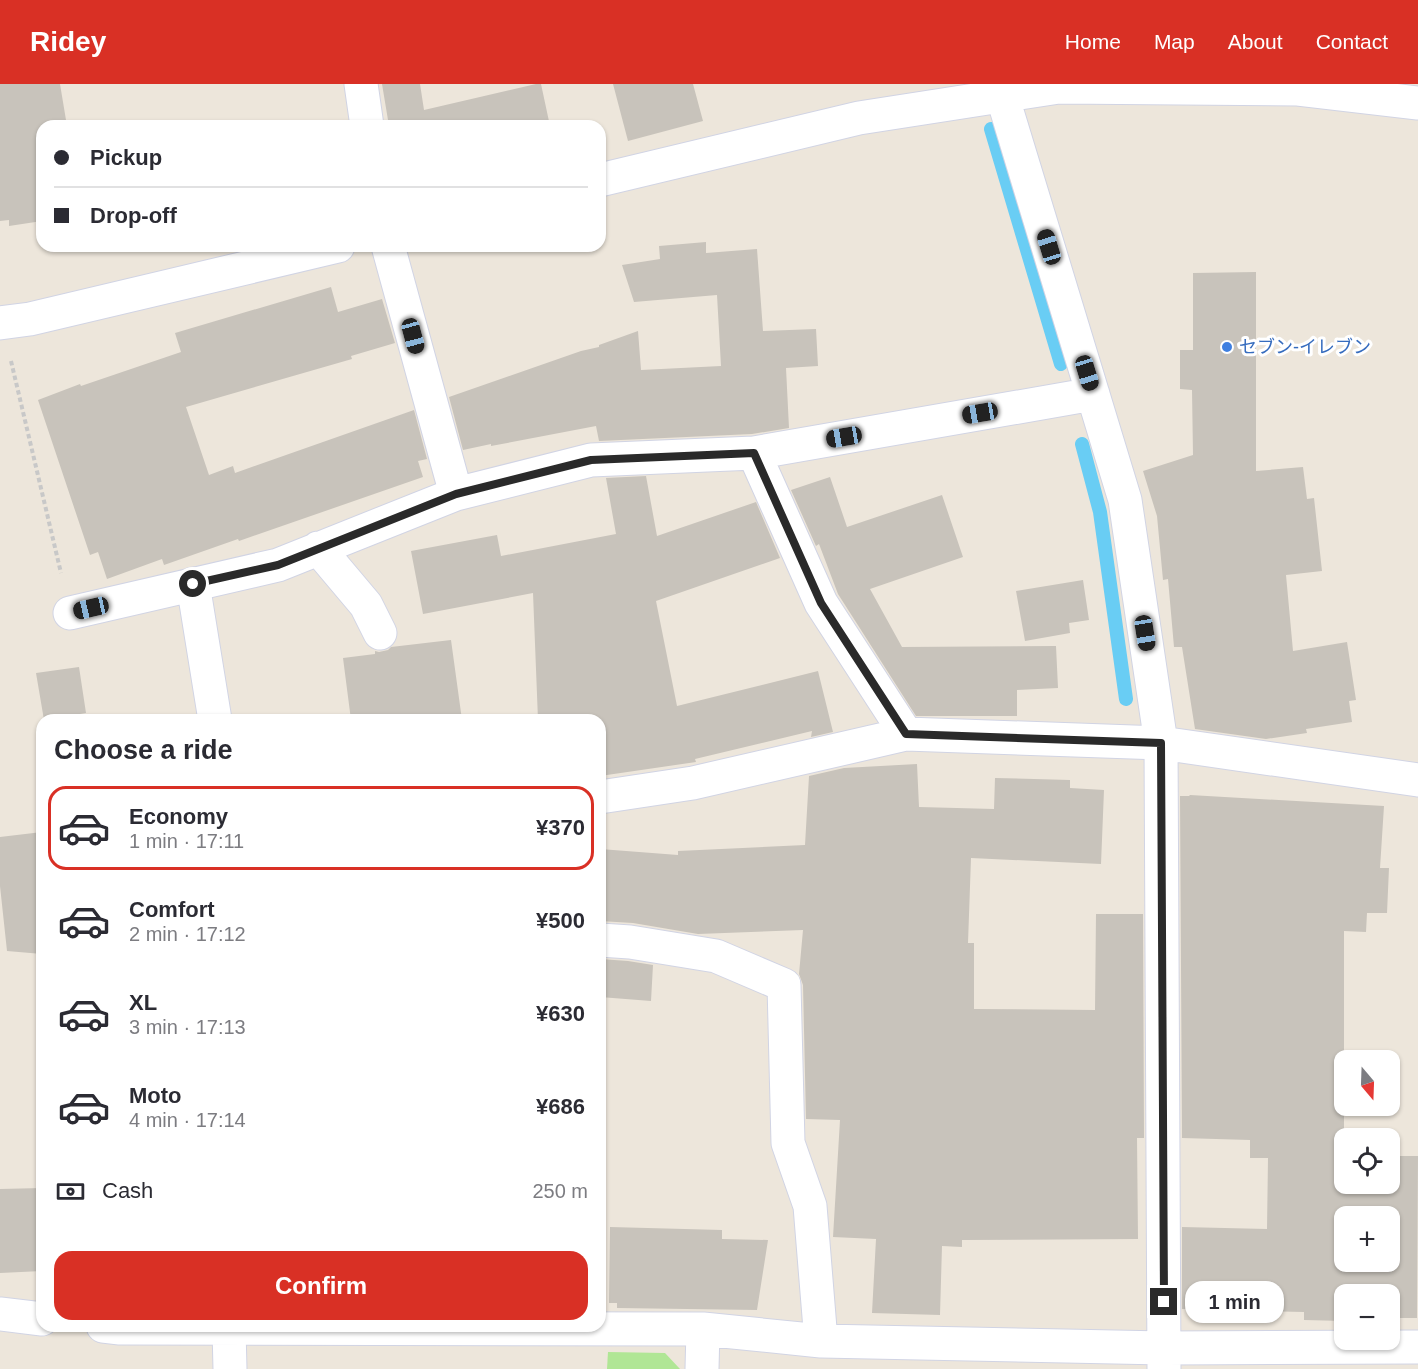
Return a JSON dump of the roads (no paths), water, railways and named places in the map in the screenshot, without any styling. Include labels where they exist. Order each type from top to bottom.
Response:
[{"type":"street","points":[[361,84],[366,120]]},
{"type":"street","points":[[606,179],[860,118],[1059,87],[1298,89],[1418,103]]},
{"type":"street","points":[[1002,95],[1125,500],[1161,743],[1164,1359]]},
{"type":"street","points":[[1,323],[41,316],[313,252]]},
{"type":"street","points":[[390,252],[456,494]]},
{"type":"street","points":[[70,613],[278,565],[456,494],[591,460],[754,453],[1093,394]]},
{"type":"street","points":[[754,453],[821,603],[906,734]]},
{"type":"street","points":[[318,548],[366,606],[381,633]]},
{"type":"street","points":[[193,584],[214,714]]},
{"type":"street","points":[[606,796],[693,783],[906,734],[1161,743],[1418,780]]},
{"type":"street","points":[[606,940],[716,956],[784,985],[788,1143],[810,1206],[821,1341]]},
{"type":"street","points":[[0,1314],[36,1318]]},
{"type":"street","points":[[606,1329],[703,1329],[821,1341],[1164,1359],[1418,1347]]},
{"type":"street","points":[[702,1369],[703,1329]]},
{"type":"street","points":[[229,1332],[230,1369]]},
{"type":"waterway","points":[[991,129],[1061,364]]},
{"type":"waterway","points":[[1082,444],[1100,512],[1126,699]]},
{"type":"place","name":"セブン-イレブン","points":[[1227,347]]}]
